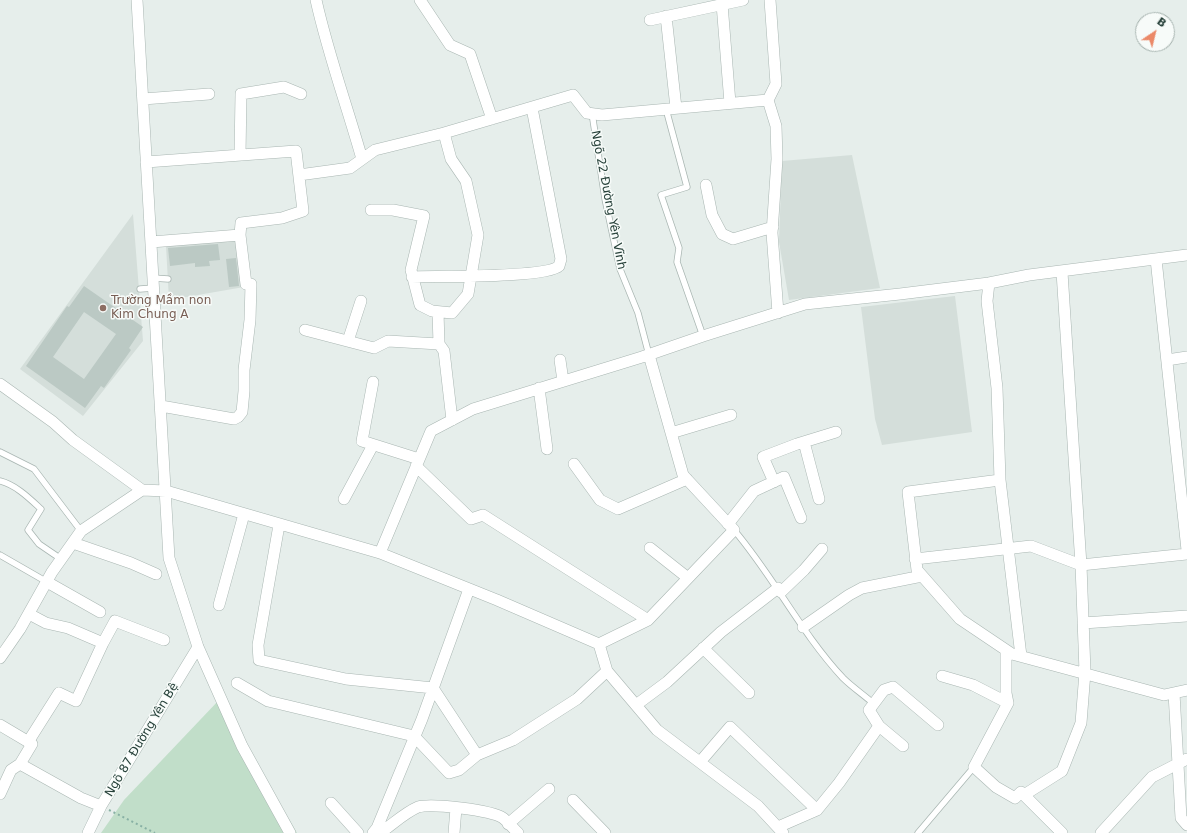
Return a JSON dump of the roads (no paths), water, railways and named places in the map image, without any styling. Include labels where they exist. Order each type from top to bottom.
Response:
[{"type":"street","points":[[137,0],[169,558],[198,647],[242,746],[290,833]]},
{"type":"street","points":[[316,0],[325,42],[342,89],[362,159]]},
{"type":"street","points":[[420,0],[450,45],[470,54],[492,119]]},
{"type":"street","points":[[650,20],[743,0]]},
{"type":"street","points":[[770,0],[776,84],[768,100],[776,126],[777,159],[773,227],[778,313]]},
{"type":"street","points":[[722,4],[730,103]]},
{"type":"street","points":[[666,16],[671,108]]},
{"type":"street","points":[[240,155],[241,94],[284,87],[301,94]]},
{"type":"street","points":[[143,99],[208,94]]},
{"type":"street","points":[[299,175],[350,168],[375,150],[444,134],[574,95],[587,113],[602,114],[768,100]]},
{"type":"street","points":[[412,277],[526,274],[550,270],[559,266],[561,258],[532,108]]},
{"type":"street","points":[[371,210],[393,210],[424,216],[411,270],[420,305],[432,312],[452,313],[468,294],[478,235],[466,181],[451,159],[444,134]]},
{"type":"street","points":[[146,162],[296,151],[303,211],[282,218],[241,223],[240,234],[246,284],[251,284],[250,320],[244,370],[242,412],[238,417],[234,418],[161,406]]},
{"type":"street","points":[[706,185],[712,215],[722,234],[733,239],[773,227]]},
{"type":"street","points":[[152,242],[240,234]]},
{"type":"street","points":[[380,553],[431,431],[473,409],[649,355],[703,336],[805,304],[989,283],[1187,255]]},
{"type":"street","points":[[1156,259],[1187,550]]},
{"type":"street","points":[[1024,796],[1062,772],[1081,723],[1085,672],[1081,565],[1062,272]]},
{"type":"street","points":[[989,283],[987,301],[997,388],[1000,480],[1021,656]]},
{"type":"street","points":[[348,341],[362,301]]},
{"type":"street","points":[[438,312],[439,344],[444,351],[452,420]]},
{"type":"street","points":[[305,330],[374,348],[388,341],[439,344]]},
{"type":"street","points":[[649,355],[683,475],[731,527]]},
{"type":"street","points":[[1167,360],[1187,357]]},
{"type":"street","points":[[560,360],[563,381]]},
{"type":"street","points":[[373,382],[362,441],[417,462],[471,518],[484,515],[648,620]]},
{"type":"street","points":[[0,384],[53,422],[72,440],[142,490],[166,491],[380,553],[599,644],[648,620],[688,578],[731,527],[754,491],[784,477],[801,518]]},
{"type":"street","points":[[539,388],[547,449]]},
{"type":"street","points":[[671,433],[731,415]]},
{"type":"street","points":[[774,482],[763,457],[836,432]]},
{"type":"street","points":[[804,442],[819,499]]},
{"type":"street","points":[[344,499],[373,445]]},
{"type":"street","points":[[574,464],[600,500],[618,509],[687,479]]},
{"type":"street","points":[[1000,480],[908,492],[916,570],[960,619],[1006,650],[1021,656],[1085,672],[1164,695],[1187,690]]},
{"type":"street","points":[[0,658],[29,614],[46,582],[81,531],[142,490]]},
{"type":"street","points":[[219,604],[244,514]]},
{"type":"street","points":[[280,525],[258,645],[259,660],[346,679],[433,688]]},
{"type":"street","points":[[72,543],[131,563],[156,574]]},
{"type":"street","points":[[915,559],[1031,546],[1081,565],[1187,554]]},
{"type":"street","points":[[650,548],[688,578]]},
{"type":"street","points":[[636,705],[667,682],[721,632],[804,570],[822,549]]},
{"type":"street","points":[[803,627],[849,595],[862,588],[922,576]]},
{"type":"street","points":[[46,582],[100,612]]},
{"type":"street","points":[[373,833],[377,828],[433,688],[469,589]]},
{"type":"street","points":[[29,614],[46,623],[68,628],[103,643]]},
{"type":"street","points":[[1083,623],[1187,616]]},
{"type":"street","points":[[28,742],[59,693],[76,701],[103,643],[116,621],[164,640]]},
{"type":"street","points":[[599,644],[607,671],[658,730],[758,806],[780,830],[817,810],[839,783],[879,726]]},
{"type":"street","name":"Ngõ 87 Đường Yên Bệ","points":[[88,833],[101,806],[198,647]]},
{"type":"street","points":[[703,648],[750,693]]},
{"type":"street","points":[[1006,650],[1006,694],[1008,703],[974,767],[996,787],[1015,798],[1021,792],[1062,833]]},
{"type":"street","points":[[237,683],[268,701],[414,736],[449,773],[459,770],[477,755],[513,740],[577,699],[607,671]]},
{"type":"street","points":[[942,676],[973,685],[1008,703]]},
{"type":"street","points":[[903,746],[879,726],[869,710],[884,690],[893,687],[938,725]]},
{"type":"street","points":[[433,688],[477,755]]},
{"type":"street","points":[[1174,693],[1182,762],[1181,818],[1187,826]]},
{"type":"street","points":[[0,725],[32,744],[20,764],[11,770],[0,794]]},
{"type":"street","points":[[700,762],[730,727],[817,810]]},
{"type":"street","points":[[1100,833],[1152,777],[1182,762]]},
{"type":"street","points":[[20,764],[81,798],[101,806]]},
{"type":"street","points":[[508,824],[549,788]]},
{"type":"street","points":[[573,800],[605,833]]},
{"type":"street","points":[[331,802],[358,833]]},
{"type":"street","points":[[380,833],[409,812],[419,807],[431,805],[485,812],[502,817],[518,833]]},
{"type":"street","points":[[454,833],[456,808]]},
{"type":"lane","points":[[671,108],[687,187],[661,196],[678,248],[677,262],[703,336]]},
{"type":"lane","name":"Ngõ 22 Đường Yên Vĩnh","points":[[592,113],[606,199],[620,269],[638,313],[649,355]]},
{"type":"lane","points":[[140,289],[168,279]]},
{"type":"lane","points":[[0,452],[34,469],[81,531]]},
{"type":"lane","points":[[0,481],[27,496],[41,509],[28,530],[38,544],[61,559]]},
{"type":"lane","points":[[731,527],[779,590],[803,627],[844,678],[874,704]]},
{"type":"lane","points":[[0,555],[46,582]]},
{"type":"lane","points":[[918,833],[974,767]]},
{"type":"place","name":"Trường Mầm non Kim Chung A","points":[[103,308]]}]
